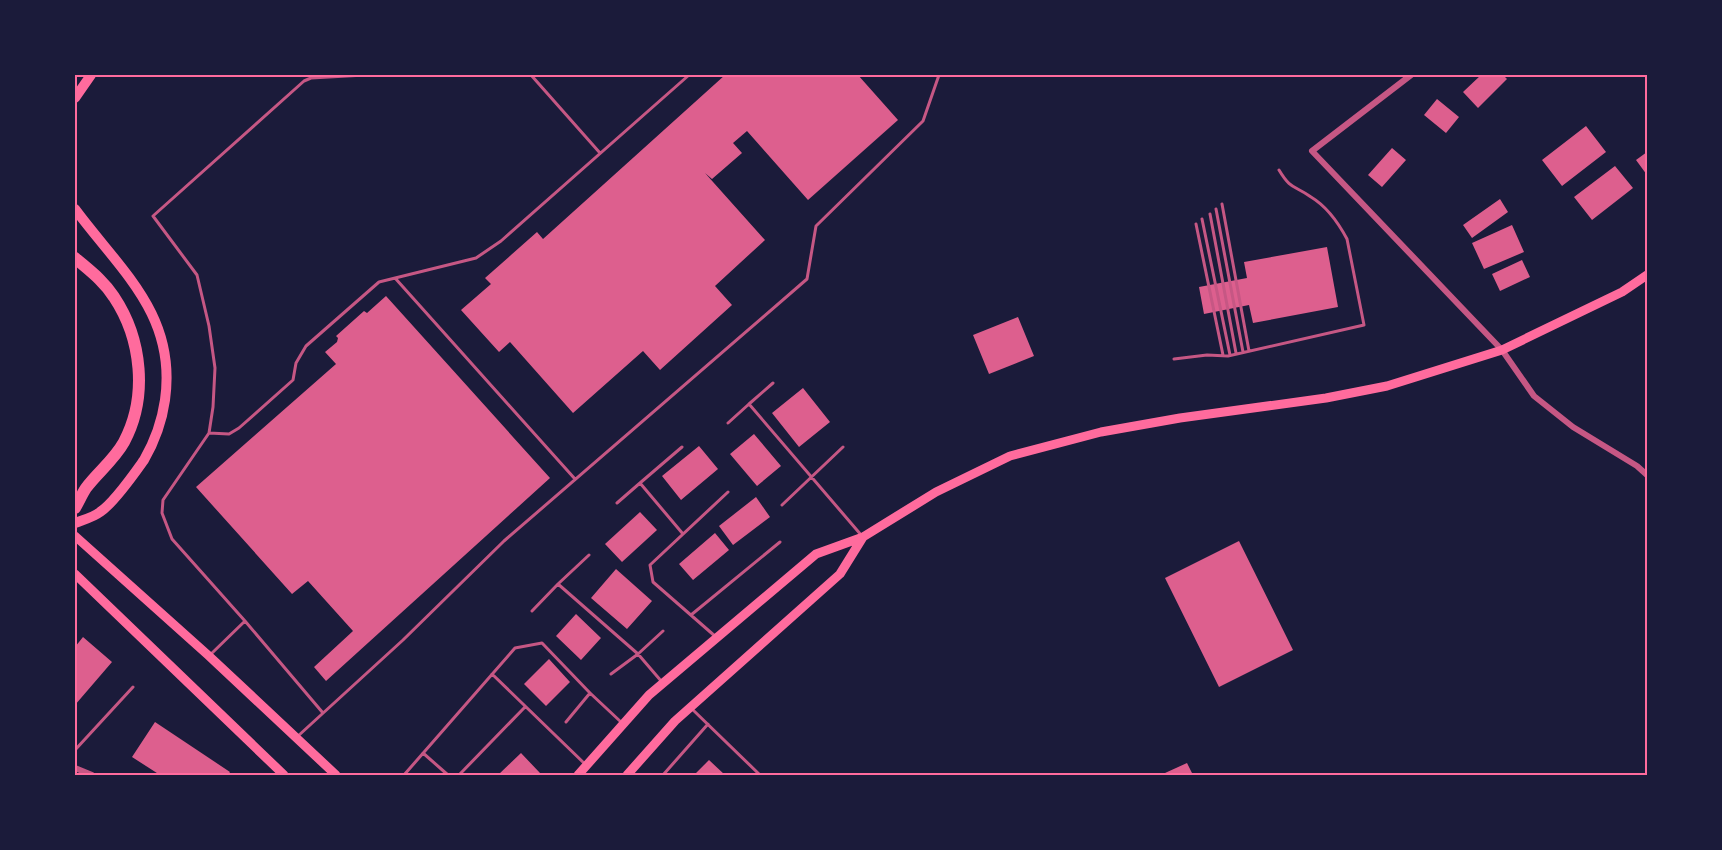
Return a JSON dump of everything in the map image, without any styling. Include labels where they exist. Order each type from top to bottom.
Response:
[{"type":"highway","points":[[75,258],[95,274],[114,297],[129,327],[139,364],[139,391],[131,427],[113,458],[86,488],[75,508]]},
{"type":"main road","points":[[75,98],[92,75]]},
{"type":"main road","points":[[75,209],[128,274],[148,304],[157,322],[167,369],[163,412],[156,436],[146,455],[132,477],[100,513],[75,523]]},
{"type":"main road","points":[[578,775],[649,695],[816,554],[863,537],[936,492],[1010,456],[1101,432],[1180,418],[1326,398],[1388,386],[1502,351],[1622,292],[1647,275]]},
{"type":"main road","points":[[75,536],[209,656],[336,775]]},
{"type":"main road","points":[[627,775],[675,721],[840,574],[863,537]]},
{"type":"main road","points":[[75,574],[284,775]]},
{"type":"street","points":[[1411,75],[1312,151],[1502,351],[1534,396],[1573,427],[1637,466],[1647,475]]},
{"type":"street","points":[[75,768],[92,775]]},
{"type":"lane","points":[[323,713],[172,539],[162,513],[163,500],[209,433],[215,369],[209,326],[197,275],[153,216],[304,81],[311,78],[365,75]]},
{"type":"lane","points":[[531,75],[600,153]]},
{"type":"lane","points":[[209,433],[229,434],[239,428],[293,380],[296,363],[306,346],[379,282],[476,258],[501,241],[689,75]]},
{"type":"lane","points":[[297,737],[403,640],[504,541],[807,279],[816,226],[923,121],[939,75]]},
{"type":"lane","points":[[1174,359],[1236,354],[1364,326],[1347,239],[1322,206],[1311,197],[1290,186],[1280,170]]},
{"type":"lane","points":[[1222,204],[1249,351]]},
{"type":"lane","points":[[1216,209],[1243,352]]},
{"type":"lane","points":[[1210,214],[1236,354]]},
{"type":"lane","points":[[1203,219],[1230,355]]},
{"type":"lane","points":[[1196,224],[1223,356]]},
{"type":"lane","points":[[395,278],[575,479]]},
{"type":"lane","points":[[728,423],[773,383]]},
{"type":"lane","points":[[749,404],[863,537]]},
{"type":"lane","points":[[616,502],[682,447]]},
{"type":"lane","points":[[782,505],[843,447]]},
{"type":"lane","points":[[640,483],[683,534]]},
{"type":"lane","points":[[717,639],[653,582],[650,566],[728,492]]},
{"type":"lane","points":[[691,615],[780,542]]},
{"type":"lane","points":[[532,611],[589,555]]},
{"type":"lane","points":[[558,584],[638,654],[663,683]]},
{"type":"lane","points":[[209,656],[245,621]]},
{"type":"lane","points":[[611,674],[663,631]]},
{"type":"lane","points":[[404,775],[515,648],[542,643],[622,723]]},
{"type":"lane","points":[[492,674],[586,766]]},
{"type":"lane","points":[[75,750],[133,687]]},
{"type":"lane","points":[[566,722],[590,693]]},
{"type":"lane","points":[[459,775],[525,707]]},
{"type":"lane","points":[[690,707],[760,775]]},
{"type":"lane","points":[[663,775],[708,724]]},
{"type":"lane","points":[[423,753],[448,775]]},
{"type":"building","points":[[725,75],[858,75],[898,120],[808,200],[747,131],[733,143],[742,153],[712,179],[705,173],[765,240],[715,286],[732,305],[660,370],[643,351],[573,413],[510,342],[499,352],[461,310],[491,284],[485,278],[537,232],[543,239]]},
{"type":"building","points":[[1481,75],[1503,75],[1507,79],[1478,108],[1463,92]]},
{"type":"building","points":[[1437,99],[1459,117],[1446,133],[1424,115]]},
{"type":"building","points":[[1586,126],[1606,152],[1562,186],[1542,160]]},
{"type":"building","points":[[1392,148],[1406,160],[1382,187],[1368,175]]},
{"type":"building","points":[[1647,152],[1647,175],[1636,160]]},
{"type":"building","points":[[1615,166],[1633,188],[1592,220],[1574,197]]},
{"type":"building","points":[[1500,199],[1508,212],[1472,238],[1463,225]]},
{"type":"building","points":[[1512,225],[1524,252],[1484,269],[1472,243]]},
{"type":"building","points":[[1327,247],[1338,307],[1253,323],[1249,305],[1204,314],[1199,287],[1247,278],[1244,262]]},
{"type":"building","points":[[1522,260],[1530,277],[1500,291],[1492,274]]},
{"type":"building","points":[[386,296],[550,478],[326,681],[314,667],[353,631],[308,581],[292,594],[196,487],[336,364],[325,352],[337,342],[336,336],[364,311],[367,313]]},
{"type":"building","points":[[1018,317],[1034,356],[989,374],[973,335]]},
{"type":"building","points":[[803,388],[830,422],[799,447],[772,413]]},
{"type":"building","points":[[754,434],[781,466],[757,486],[730,454]]},
{"type":"building","points":[[699,446],[718,469],[681,500],[662,476]]},
{"type":"building","points":[[756,497],[770,517],[733,545],[719,526]]},
{"type":"building","points":[[640,512],[657,530],[622,562],[605,544]]},
{"type":"building","points":[[715,533],[729,550],[693,580],[679,564]]},
{"type":"building","points":[[1239,541],[1293,650],[1219,687],[1165,578]]},
{"type":"building","points":[[616,569],[652,601],[627,629],[591,598]]},
{"type":"building","points":[[576,614],[601,638],[581,660],[556,636]]},
{"type":"building","points":[[83,637],[112,662],[75,705],[75,647]]},
{"type":"building","points":[[549,659],[570,682],[546,706],[524,684]]},
{"type":"building","points":[[155,722],[230,772],[228,775],[160,775],[132,757]]},
{"type":"building","points":[[521,753],[540,773],[539,775],[498,775]]},
{"type":"building","points":[[709,760],[725,775],[694,775]]},
{"type":"building","points":[[1187,763],[1193,775],[1166,775],[1165,773]]}]
